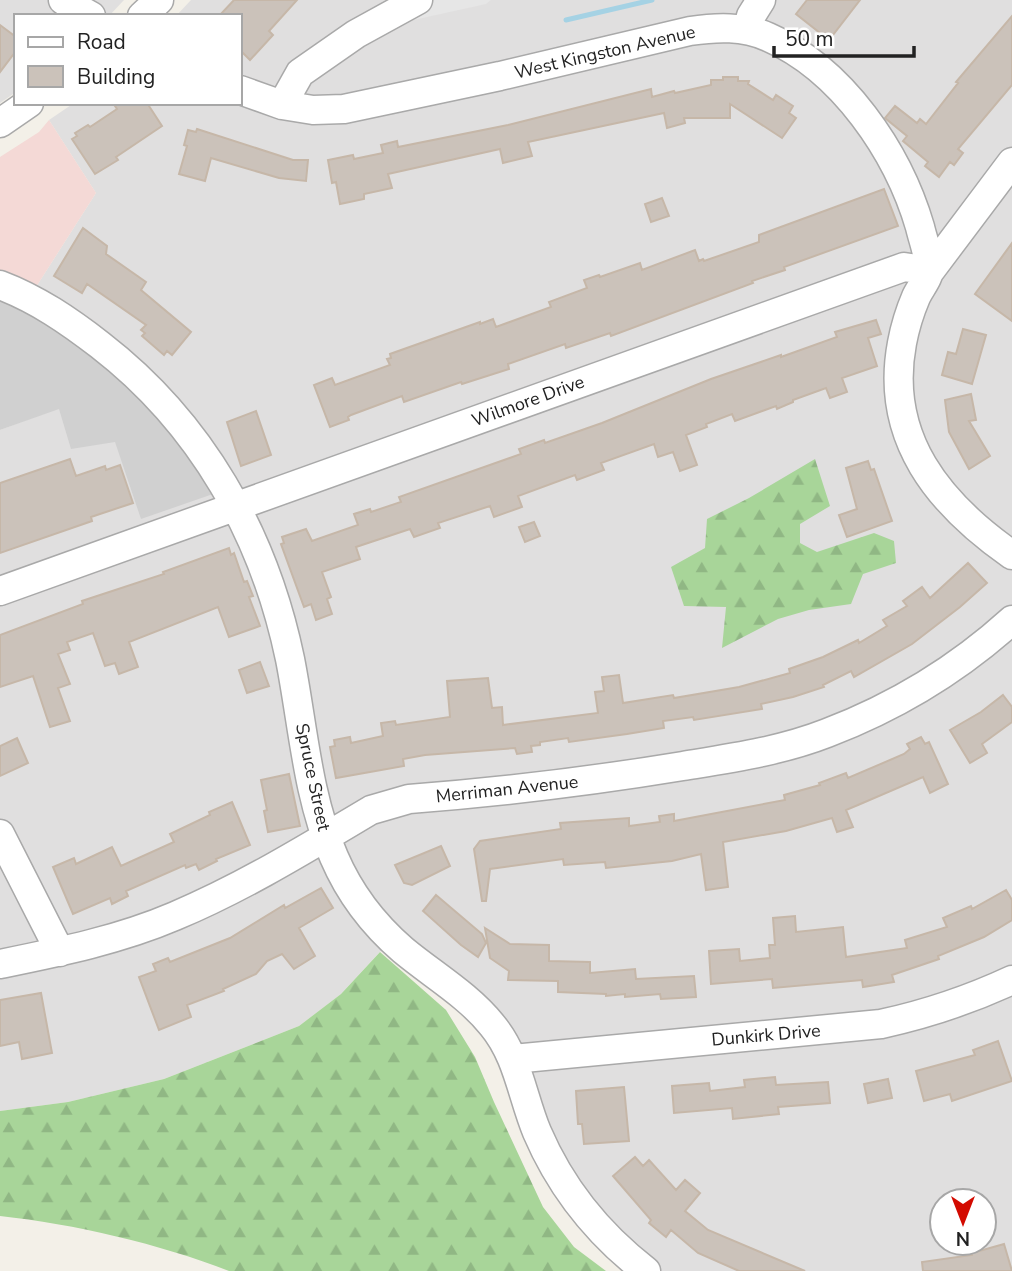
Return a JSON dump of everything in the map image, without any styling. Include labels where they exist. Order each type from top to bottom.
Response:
[{"type":"street","points":[[63,0],[88,14]]},
{"type":"street","points":[[144,14],[159,0]]},
{"type":"street","points":[[282,105],[300,74],[356,34],[418,0]]},
{"type":"street","points":[[747,30],[751,16],[761,0]]},
{"type":"street","name":"West Kingston Avenue","points":[[242,91],[282,105],[313,110],[360,107],[690,31],[716,28],[747,30],[779,43],[813,65],[836,85],[864,117],[889,153],[914,208],[930,271]]},
{"type":"street","points":[[0,123],[26,105]]},
{"type":"street","points":[[1012,162],[930,271],[914,302],[902,343],[899,377],[902,411],[912,443],[926,472],[945,499],[968,523],[1012,555]]},
{"type":"street","name":"Wilmore Drive","points":[[0,591],[904,267],[930,271]]},
{"type":"street","name":"Spruce Street","points":[[0,285],[34,300],[72,323],[137,376],[189,432],[236,505],[265,571],[289,657],[315,802],[326,837],[348,885],[375,922],[401,948],[473,1004],[493,1026],[513,1059],[537,1132],[556,1170],[600,1232],[646,1271]]},
{"type":"street","name":"Merriman Avenue","points":[[0,964],[111,939],[172,917],[238,887],[371,810],[409,799],[592,779],[781,748],[828,733],[923,687],[981,648],[1012,620]]},
{"type":"street","points":[[0,834],[60,952]]},
{"type":"street","name":"Dunkirk Drive","points":[[513,1059],[881,1024],[929,1014],[975,998],[1012,980]]},
{"type":"shaded area","points":[[0,0],[124,0],[111,14],[14,14],[14,93],[0,103]]},
{"type":"shaded area","points":[[191,0],[1012,0],[1012,1271],[634,1271],[613,1252],[504,1053],[389,942],[341,994],[299,1026],[164,1079],[68,1102],[0,1111],[0,430],[59,408],[213,494],[36,287],[96,193],[49,120],[71,105],[242,105],[242,14],[178,14]]},
{"type":"shaded area","points":[[390,0],[491,0],[486,4],[386,26]]},
{"type":"shaded area","points":[[49,120],[96,193],[36,287],[0,299],[0,157],[39,132]]},
{"type":"shaded area","points":[[0,299],[83,348],[128,386],[186,449],[213,494],[141,519],[115,442],[71,449],[59,409],[0,430]]},
{"type":"green space","points":[[815,459],[830,506],[800,524],[800,543],[817,552],[874,533],[894,541],[896,563],[863,574],[851,604],[809,610],[778,619],[722,648],[726,607],[684,606],[671,567],[705,548],[707,519]]},
{"type":"green space","points":[[380,952],[446,1010],[475,1057],[543,1207],[574,1247],[606,1271],[229,1271],[175,1252],[116,1236],[0,1216],[0,1111],[68,1102],[164,1079],[299,1026],[341,994]]},
{"type":"building","points":[[234,0],[297,0],[269,31],[273,35],[250,60],[242,52],[242,14],[221,14]]},
{"type":"building","points":[[807,0],[860,0],[829,40],[796,14]]},
{"type":"building","points":[[1012,16],[1012,85],[958,149],[963,153],[954,165],[950,162],[939,177],[925,166],[928,162],[903,141],[907,136],[885,118],[895,106],[917,123],[920,119],[926,124],[958,83],[956,82]]},
{"type":"building","points":[[0,25],[14,36],[14,54],[0,72]]},
{"type":"building","points":[[723,77],[738,77],[738,81],[749,81],[748,84],[773,100],[776,95],[793,106],[789,113],[796,118],[782,138],[730,104],[730,118],[684,118],[685,123],[667,128],[664,113],[528,142],[532,156],[503,163],[500,149],[388,174],[392,188],[364,194],[364,199],[340,204],[336,182],[332,183],[328,160],[353,155],[354,159],[383,153],[381,145],[397,141],[398,147],[508,125],[651,89],[652,97],[674,91],[675,93],[711,85],[711,80],[723,80]]},
{"type":"building","points":[[114,105],[148,105],[162,126],[95,174],[72,139],[77,136],[75,133],[88,125],[90,127],[117,109]]},
{"type":"building","points":[[197,129],[293,160],[308,160],[306,181],[279,178],[211,158],[205,181],[179,174],[187,146],[184,145],[188,130],[196,132]]},
{"type":"building","points":[[884,189],[898,226],[784,267],[785,270],[752,281],[753,283],[611,336],[610,333],[566,348],[565,344],[508,364],[509,369],[404,402],[402,396],[351,415],[349,420],[330,427],[314,385],[332,378],[335,385],[390,365],[387,359],[391,358],[390,354],[480,322],[493,319],[496,327],[551,307],[549,302],[587,288],[584,280],[640,263],[642,270],[695,250],[699,261],[704,261],[759,242],[759,235]]},
{"type":"building","points":[[662,198],[669,216],[651,222],[645,204]]},
{"type":"building","points":[[83,228],[107,246],[106,254],[146,282],[141,290],[191,332],[172,355],[167,351],[164,355],[142,336],[145,333],[141,330],[146,325],[87,284],[82,293],[54,276]]},
{"type":"building","points":[[1012,243],[1012,321],[975,294]]},
{"type":"building","points":[[876,320],[881,334],[868,338],[877,366],[842,378],[847,392],[830,398],[826,388],[777,409],[776,406],[735,421],[732,414],[706,424],[707,427],[686,435],[697,465],[680,471],[673,452],[658,457],[654,444],[601,463],[604,470],[577,480],[575,475],[518,496],[522,507],[494,517],[490,506],[438,523],[440,528],[414,537],[410,529],[356,547],[360,559],[322,572],[331,597],[327,599],[332,614],[316,620],[311,604],[304,607],[281,544],[284,543],[282,537],[306,529],[312,541],[358,525],[354,514],[370,509],[371,512],[401,502],[399,497],[521,454],[519,449],[602,423],[711,379],[837,337],[835,332]]},
{"type":"building","points":[[963,329],[986,335],[972,384],[942,375],[948,352],[956,354]]},
{"type":"building","points":[[971,394],[976,420],[969,421],[990,456],[969,469],[949,432],[945,400]]},
{"type":"building","points":[[256,411],[271,455],[241,466],[227,422]]},
{"type":"building","points":[[70,459],[76,476],[105,466],[106,470],[120,465],[133,503],[91,517],[92,521],[0,553],[0,483]]},
{"type":"building","points":[[868,461],[871,470],[874,469],[892,521],[847,537],[839,515],[857,509],[846,468]]},
{"type":"building","points":[[534,522],[540,536],[525,542],[519,527]]},
{"type":"building","points":[[229,548],[231,555],[234,553],[244,582],[247,581],[253,596],[249,597],[260,626],[229,637],[218,607],[129,642],[138,667],[119,674],[115,663],[105,666],[93,633],[67,642],[70,650],[58,654],[70,684],[58,688],[70,721],[50,727],[33,676],[0,687],[0,635],[83,604],[82,601],[164,574],[163,572]]},
{"type":"building","points":[[968,563],[987,583],[912,644],[854,677],[851,671],[823,685],[824,687],[761,704],[762,709],[694,720],[693,717],[663,721],[664,728],[627,734],[569,742],[568,738],[540,742],[540,745],[531,746],[532,752],[517,754],[515,748],[425,755],[403,759],[404,766],[336,778],[330,747],[335,746],[334,740],[350,737],[351,743],[383,736],[381,723],[395,721],[396,725],[450,717],[447,681],[488,678],[492,708],[502,707],[503,725],[598,713],[595,692],[604,691],[602,677],[619,675],[623,703],[739,687],[790,673],[789,669],[823,657],[858,640],[859,643],[887,626],[883,620],[907,606],[903,601],[922,587],[930,598]]},
{"type":"building","points":[[260,662],[269,686],[247,693],[239,670]]},
{"type":"building","points":[[1003,695],[1012,707],[1012,722],[982,744],[987,753],[970,763],[950,730]]},
{"type":"building","points":[[921,737],[925,744],[929,742],[948,784],[930,793],[923,777],[846,810],[853,827],[837,832],[832,818],[786,831],[723,842],[728,887],[706,890],[701,854],[672,861],[606,868],[605,862],[564,865],[563,859],[490,869],[486,901],[482,901],[474,849],[480,841],[561,829],[560,823],[629,818],[629,826],[660,822],[659,816],[674,814],[674,821],[785,800],[784,795],[820,785],[819,783],[846,773],[848,778],[904,754],[910,749],[907,744]]},
{"type":"building","points":[[17,738],[28,763],[0,776],[0,746]]},
{"type":"building","points":[[289,774],[300,826],[268,832],[261,780]]},
{"type":"building","points":[[232,802],[250,845],[216,859],[217,861],[199,870],[196,864],[186,868],[185,865],[126,891],[128,896],[112,904],[110,898],[73,914],[53,867],[74,858],[76,864],[112,847],[121,866],[174,842],[170,834]]},
{"type":"building","points":[[441,846],[450,866],[412,885],[404,883],[395,865]]},
{"type":"building","points":[[321,888],[333,908],[299,928],[315,956],[294,969],[282,954],[267,961],[256,974],[223,989],[224,991],[187,1005],[191,1017],[159,1030],[139,977],[156,971],[153,964],[168,958],[170,962],[230,938],[284,905],[285,908]]},
{"type":"building","points":[[1006,890],[1012,900],[1012,920],[984,937],[938,956],[939,959],[892,975],[894,982],[863,987],[862,980],[773,988],[772,979],[711,984],[709,951],[739,949],[740,961],[770,958],[769,945],[775,945],[773,918],[795,916],[796,932],[843,927],[846,957],[907,948],[905,940],[947,927],[943,918],[971,906],[972,909]]},
{"type":"building","points":[[436,895],[482,934],[486,943],[478,957],[423,911]]},
{"type":"building","points":[[485,928],[510,944],[549,945],[549,961],[590,962],[590,973],[635,969],[636,979],[694,976],[696,997],[661,999],[660,994],[625,997],[625,994],[606,996],[558,992],[558,981],[508,980],[509,971],[490,958]]},
{"type":"building","points":[[41,993],[52,1053],[22,1059],[19,1042],[0,1046],[0,1000]]},
{"type":"building","points":[[998,1041],[1012,1081],[952,1101],[950,1094],[924,1101],[916,1071],[975,1055],[973,1050]]},
{"type":"building","points":[[775,1077],[776,1085],[828,1082],[830,1103],[778,1107],[779,1114],[733,1119],[732,1108],[674,1113],[672,1086],[709,1083],[710,1091],[745,1087],[744,1080]]},
{"type":"building","points":[[888,1079],[892,1098],[868,1103],[864,1084]]},
{"type":"building","points":[[624,1087],[629,1141],[584,1144],[582,1124],[578,1124],[576,1091]]},
{"type":"building","points":[[635,1157],[643,1166],[649,1160],[676,1190],[685,1180],[700,1193],[685,1211],[708,1230],[805,1271],[739,1271],[698,1253],[671,1230],[666,1237],[649,1223],[651,1220],[613,1176]]},
{"type":"building","points":[[1004,1244],[1012,1271],[923,1271],[922,1262],[958,1257],[998,1257],[998,1246]]},
{"type":"waterway","points":[[566,20],[652,0]]}]
